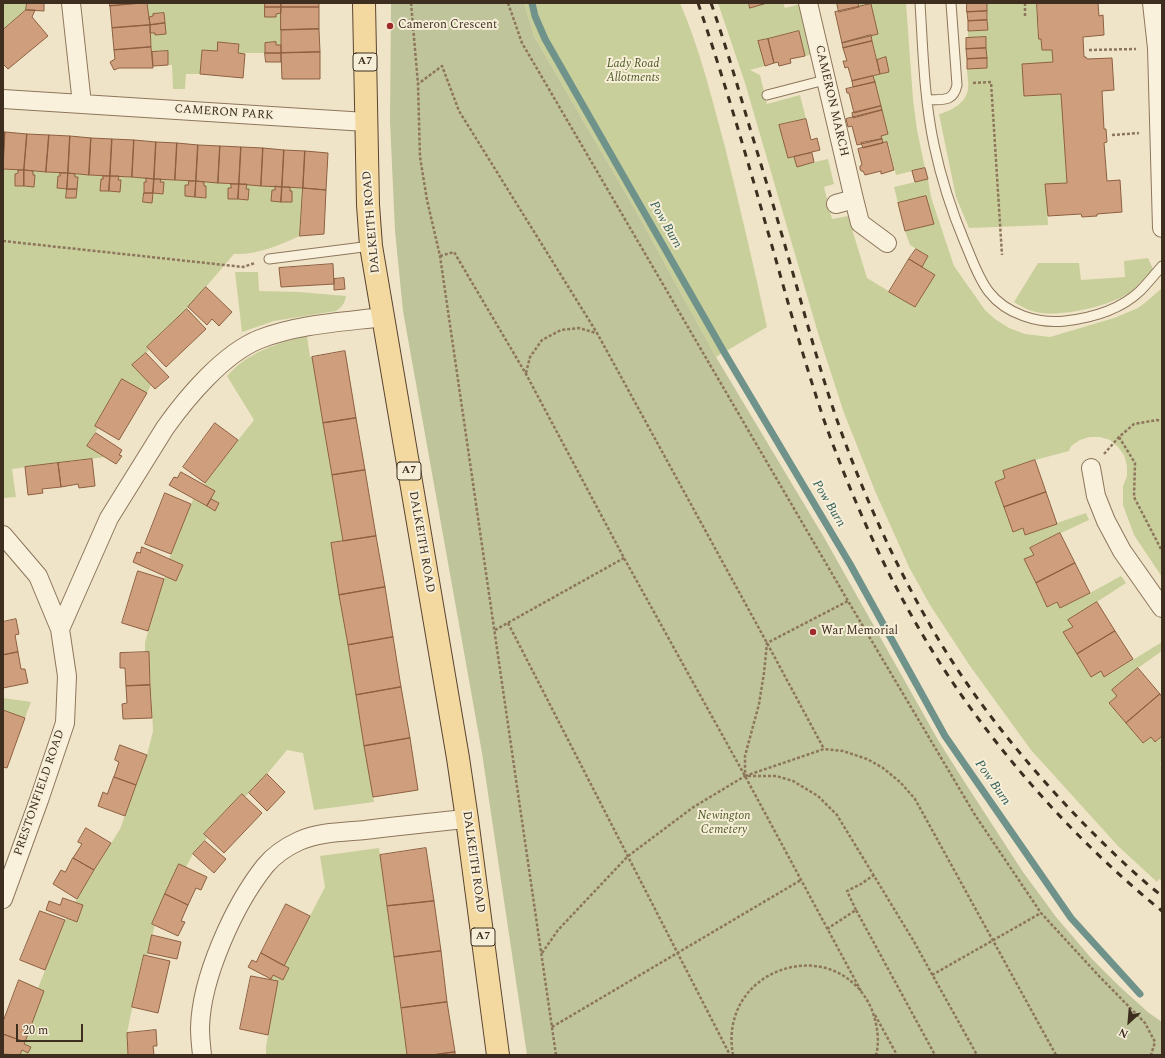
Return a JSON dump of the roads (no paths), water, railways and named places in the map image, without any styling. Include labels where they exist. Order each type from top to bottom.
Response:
[{"type":"main road","name":"DALKEITH ROAD","points":[[364,3],[368,205],[371,246],[458,758],[498,1055]]},
{"type":"street","points":[[71,3],[82,104]]},
{"type":"street","name":"CAMERON MARCH","points":[[808,3],[860,223],[887,243]]},
{"type":"street","points":[[1152,3],[1157,48],[1161,181],[1160,207],[1162,228]]},
{"type":"street","name":"CAMERON PARK","points":[[3,99],[366,122]]},
{"type":"street","points":[[836,204],[854,199]]},
{"type":"street","points":[[60,629],[109,518],[164,428],[174,414],[210,375],[226,360],[259,339],[297,328],[383,316]]},
{"type":"street","points":[[1092,468],[1096,496],[1106,521],[1122,551],[1162,608]]},
{"type":"street","name":"PRESTONFIELD ROAD","points":[[3,535],[38,576],[60,629],[67,676],[65,723],[3,899]]},
{"type":"street","points":[[202,1055],[200,1028],[205,994],[215,959],[229,923],[266,866],[277,854],[300,840],[328,834],[467,819]]},
{"type":"lane","points":[[920,3],[927,100],[934,144],[957,224],[981,280],[989,293],[1004,306],[1017,314],[1047,321],[1060,321],[1092,316],[1114,308],[1131,298],[1162,266]]},
{"type":"lane","points":[[927,100],[949,99],[953,96],[956,90],[957,85],[951,3]]},
{"type":"lane","points":[[766,96],[825,80]]},
{"type":"lane","points":[[269,259],[371,246]]},
{"type":"waterway","name":"Pow Burn","points":[[532,3],[535,16],[545,39],[724,352],[850,564],[945,736],[1071,918],[1140,994]]},
{"type":"railway","points":[[698,3],[738,127],[798,338],[825,423],[845,477],[893,582],[921,632],[945,670],[999,746],[1061,817],[1127,882],[1162,911]]},
{"type":"railway","points":[[711,3],[780,228],[830,400],[847,449],[870,506],[910,589],[955,666],[989,714],[1025,759],[1083,823],[1131,870],[1162,896]]},
{"type":"place","name":"Cameron Crescent","points":[[390,26]]},
{"type":"place","name":"War Memorial","points":[[813,632]]},
{"type":"park label","name":"Lady Road Allotments","points":[[633,72]]},
{"type":"park label","name":"Newington Cemetery","points":[[724,824]]}]
